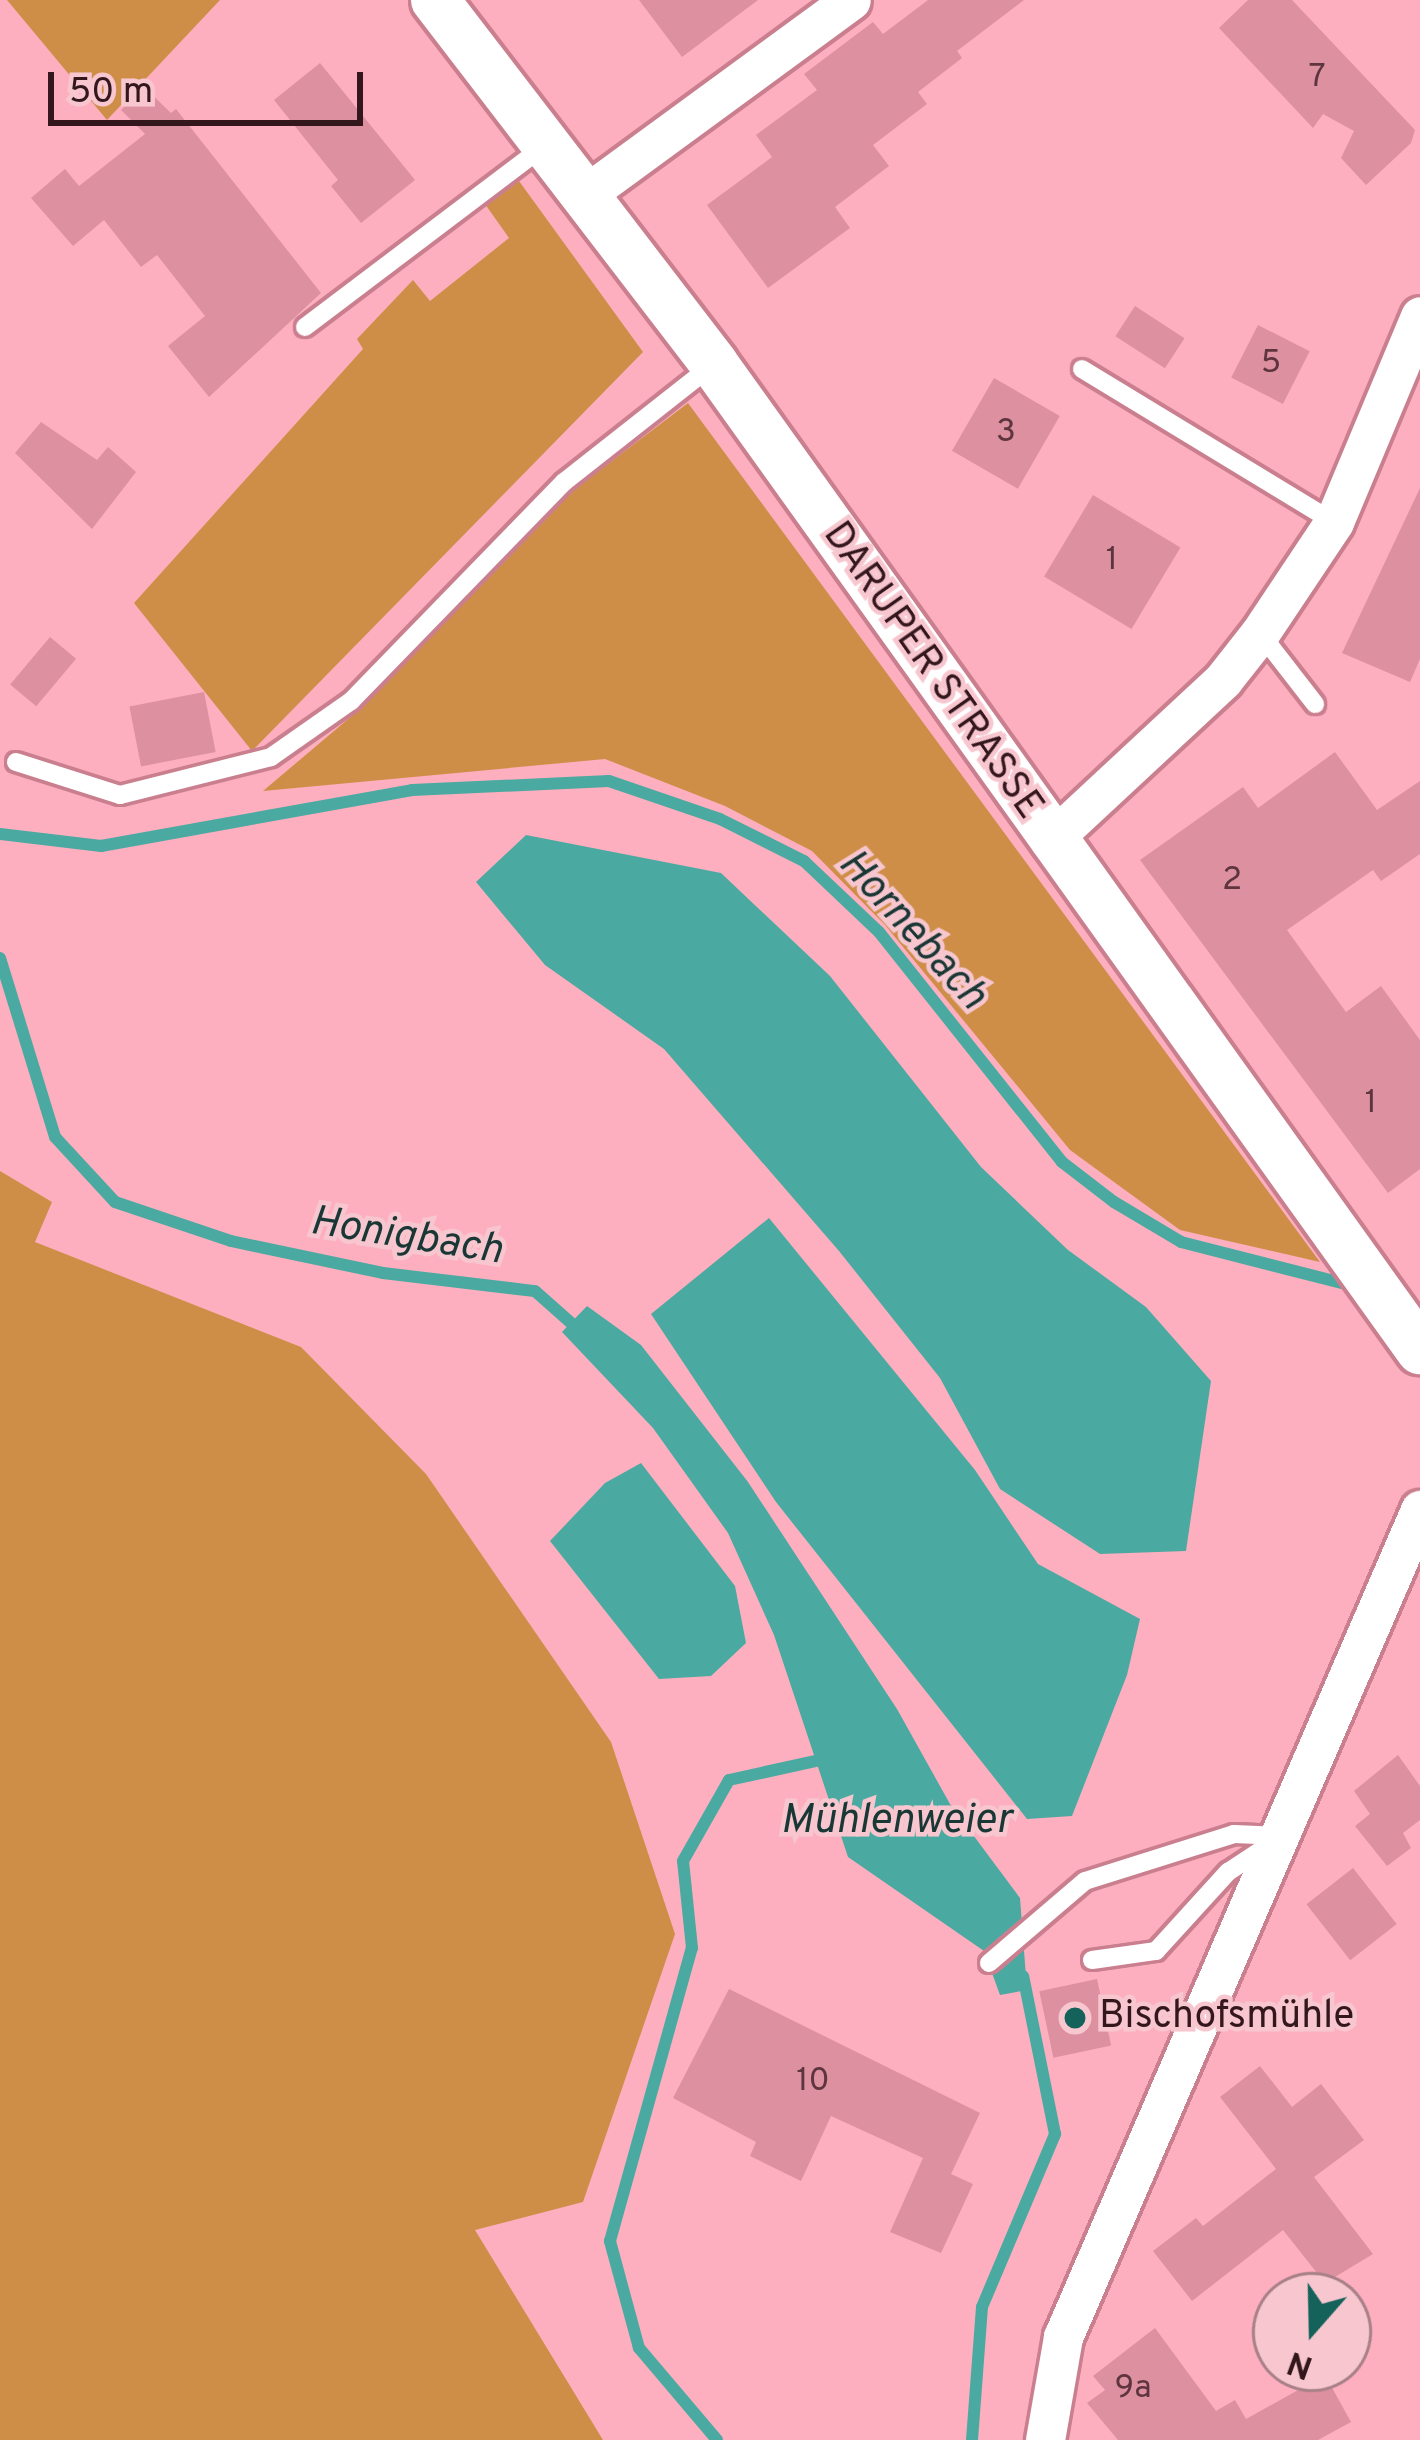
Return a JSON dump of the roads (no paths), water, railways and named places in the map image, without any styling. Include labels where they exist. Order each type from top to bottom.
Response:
[{"type":"street","name":"DARUPER STRASSE","points":[[435,0],[714,364],[1050,841],[1420,1350]]},
{"type":"street","points":[[582,197],[850,0]]},
{"type":"street","points":[[1050,841],[1223,680],[1260,633],[1334,522],[1406,400],[1420,316]]},
{"type":"street","points":[[1046,2440],[1063,2338],[1420,1510]]},
{"type":"lane","points":[[305,327],[544,146]]},
{"type":"lane","points":[[16,761],[120,795],[271,757],[351,701],[564,482],[714,364]]},
{"type":"lane","points":[[1082,369],[1334,522]]},
{"type":"lane","points":[[1260,633],[1315,704]]},
{"type":"lane","points":[[989,1964],[1085,1881],[1234,1834],[1281,1836]]},
{"type":"lane","points":[[1092,1960],[1156,1951],[1228,1872],[1281,1836]]},
{"type":"water","points":[[526,835],[721,873],[830,976],[981,1167],[1068,1250],[1146,1307],[1211,1381],[1186,1551],[1100,1554],[1000,1489],[940,1378],[839,1251],[664,1049],[545,965],[476,882]]},
{"type":"water","points":[[769,1218],[975,1470],[1038,1564],[1140,1619],[1127,1675],[1072,1816],[1027,1819],[776,1502],[651,1314]]},
{"type":"water","name":"Mühlenweier","points":[[587,1306],[641,1345],[748,1482],[897,1709],[950,1804],[1020,1898],[1027,1990],[1000,1995],[984,1951],[848,1857],[774,1635],[728,1533],[653,1428],[562,1332]]},
{"type":"water","points":[[641,1463],[735,1586],[746,1643],[711,1676],[659,1679],[550,1541],[605,1483]]},
{"type":"waterway","name":"Hornebach","points":[[0,834],[101,846],[412,790],[609,781],[720,819],[804,861],[879,932],[1062,1162],[1114,1202],[1181,1242],[1354,1286]]},
{"type":"waterway","name":"Honigbach","points":[[0,958],[55,1137],[115,1202],[231,1241],[383,1273],[535,1291],[580,1331]]},
{"type":"waterway","name":"Honigbach","points":[[717,2440],[639,2348],[610,2241],[692,1948],[683,1861],[729,1780],[829,1758]]},
{"type":"waterway","name":"Honigbach","points":[[972,2440],[982,2307],[1055,2134],[1023,1976]]},
{"type":"place","name":"Bischofsmühle","points":[[1075,2018]]}]
